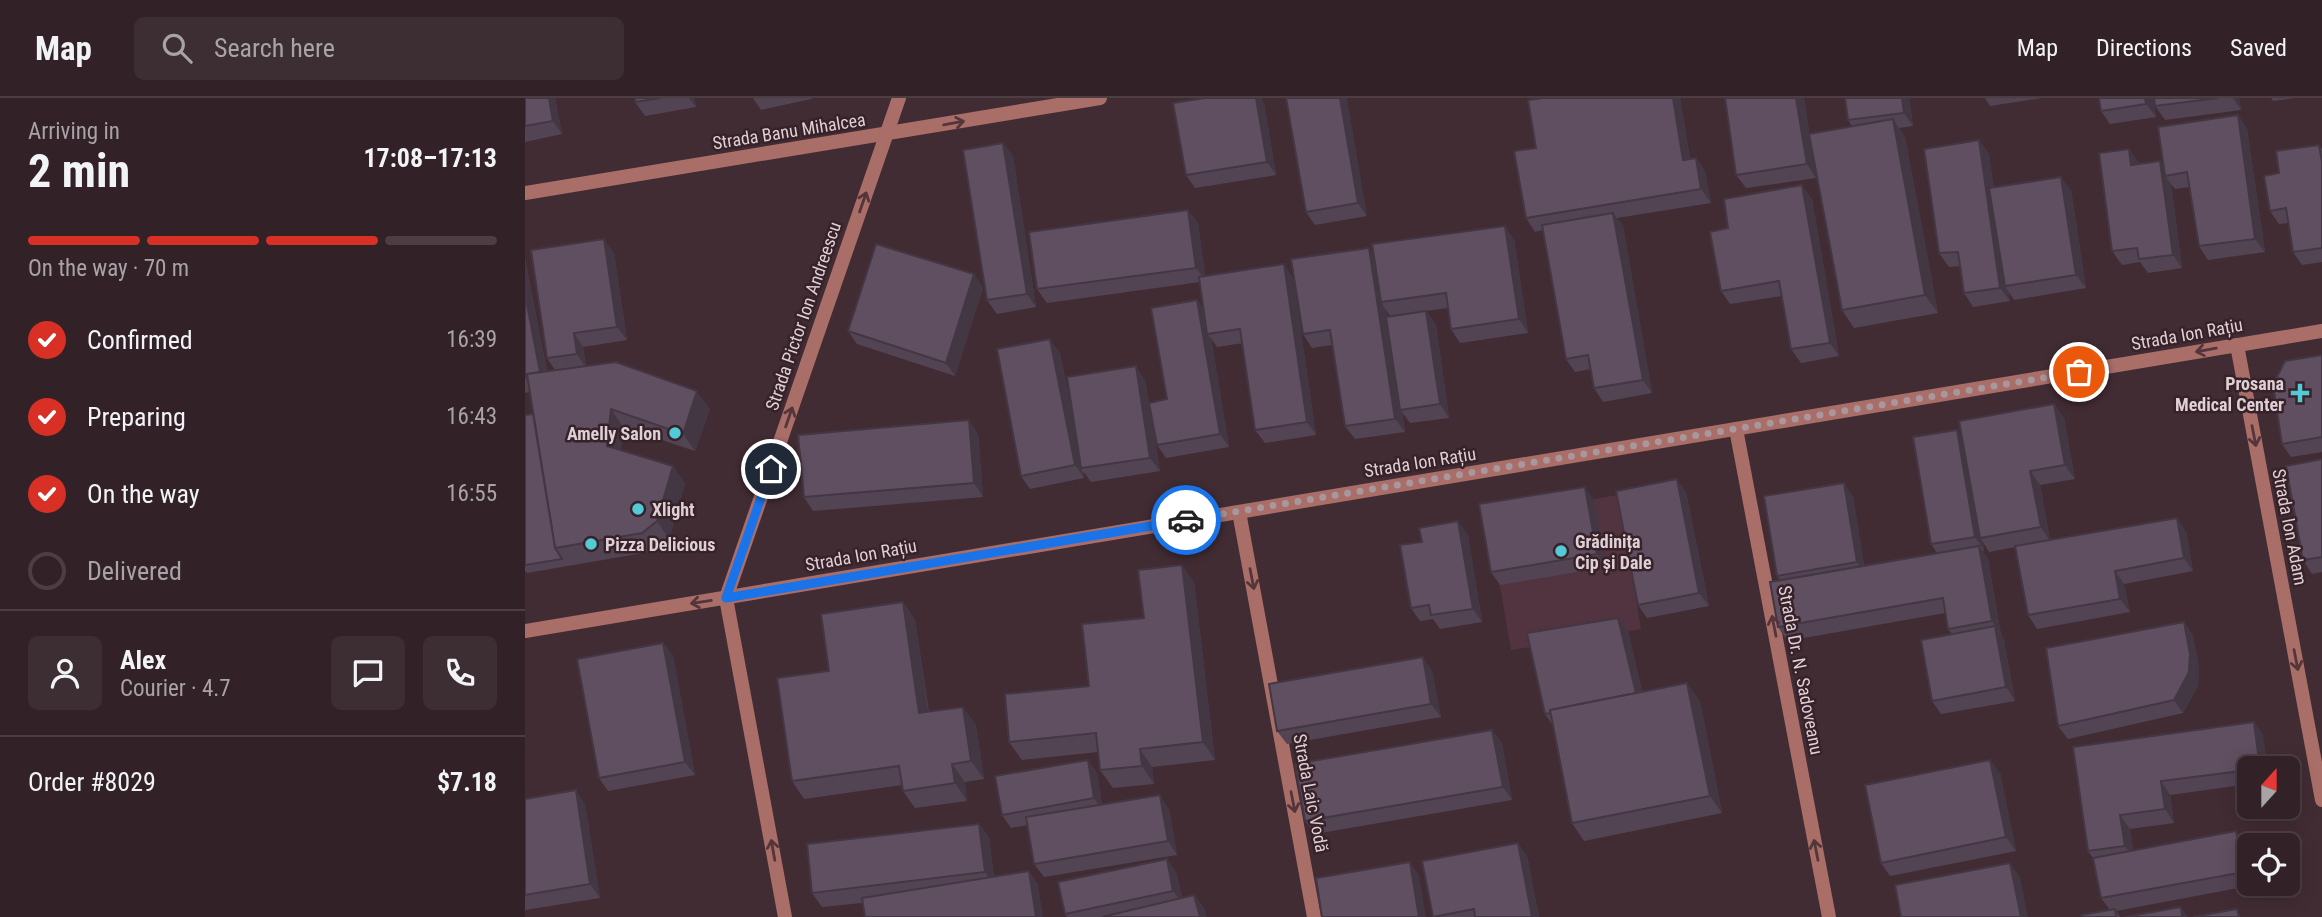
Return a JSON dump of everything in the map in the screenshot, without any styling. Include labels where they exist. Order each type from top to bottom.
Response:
[{"type":"street","name":"Strada Pictor Ion Andreescu","points":[[785,917],[726,598],[899,98]]},
{"type":"street","name":"Strada Banu Mihalcea","points":[[525,193],[1100,98]]},
{"type":"street","name":"Strada Ion Rațiu","points":[[525,631],[2322,331]]},
{"type":"street","name":"Strada Ion Adam","points":[[2237,345],[2322,800]]},
{"type":"street","name":"Strada Dr. N. Sadoveanu","points":[[1736,429],[1829,917]]},
{"type":"street","name":"Strada Laic Vodă","points":[[1239,512],[1314,917]]},
{"type":"shaded area","name":"Grădinița Cip și Dale","points":[[1618,495],[1641,629],[1511,650],[1488,517]]},
{"type":"building","points":[[525,98],[549,98],[553,121],[525,126]]},
{"type":"building","points":[[635,98],[661,98],[635,102]]},
{"type":"building","points":[[1205,98],[1256,98],[1267,162],[1186,175],[1173,103]]},
{"type":"building","points":[[1286,98],[1340,98],[1358,203],[1306,212]]},
{"type":"building","points":[[1673,98],[1683,160],[1696,158],[1701,189],[1526,218],[1514,151],[1536,148],[1528,100]]},
{"type":"building","points":[[1725,98],[1796,98],[1807,164],[1736,175]]},
{"type":"building","points":[[1845,98],[1902,98],[1904,113],[1848,120]]},
{"type":"building","points":[[2099,98],[2145,98],[2146,104],[2101,111]]},
{"type":"building","points":[[2154,98],[2218,98],[2155,106]]},
{"type":"building","points":[[2238,115],[2255,239],[2199,246],[2187,172],[2165,176],[2158,127]]},
{"type":"building","points":[[1893,119],[1925,295],[1842,310],[1809,134]]},
{"type":"building","points":[[1979,140],[2000,288],[1964,293],[1958,252],[1939,253],[1924,149]]},
{"type":"building","points":[[1003,143],[1027,294],[987,300],[963,150]]},
{"type":"building","points":[[2319,145],[2322,162],[2322,248],[2293,252],[2286,208],[2270,211],[2264,176],[2279,173],[2276,151]]},
{"type":"building","points":[[2129,149],[2131,165],[2160,161],[2173,255],[2139,259],[2137,248],[2112,251],[2099,153]]},
{"type":"building","points":[[2061,177],[2076,275],[2005,286],[1989,188]]},
{"type":"building","points":[[1802,185],[1830,343],[1791,349],[1779,281],[1721,291],[1710,232],[1728,228],[1724,199]]},
{"type":"building","points":[[1188,210],[1196,268],[1037,289],[1029,232]]},
{"type":"building","points":[[1613,213],[1643,380],[1594,388],[1588,355],[1566,359],[1542,225]]},
{"type":"building","points":[[1505,226],[1519,319],[1451,329],[1446,293],[1381,302],[1372,244]]},
{"type":"building","points":[[604,239],[617,327],[574,333],[577,354],[547,358],[531,250]]},
{"type":"building","points":[[876,244],[974,274],[946,363],[848,331]]},
{"type":"building","points":[[1369,248],[1395,419],[1345,426],[1330,330],[1303,334],[1291,259]]},
{"type":"building","points":[[1284,264],[1307,422],[1255,430],[1240,329],[1207,334],[1199,277]]},
{"type":"building","points":[[525,294],[540,372],[527,374],[525,378]]},
{"type":"building","points":[[1197,300],[1220,434],[1157,445],[1149,403],[1167,399],[1151,308]]},
{"type":"building","points":[[1426,311],[1440,404],[1400,410],[1386,317]]},
{"type":"building","points":[[1050,339],[1075,465],[1021,476],[997,349]]},
{"type":"building","points":[[2322,355],[2322,437],[2282,444],[2273,385],[2285,361]]},
{"type":"building","points":[[616,362],[697,391],[683,434],[611,409],[607,446],[673,466],[657,521],[642,533],[555,548],[527,374]]},
{"type":"building","points":[[1136,366],[1150,458],[1081,468],[1067,377]]},
{"type":"building","points":[[2054,404],[2065,465],[2030,471],[2041,527],[1980,538],[1959,421]]},
{"type":"building","points":[[533,414],[555,548],[562,559],[525,565],[525,415]]},
{"type":"building","points":[[969,420],[974,483],[804,497],[798,435]]},
{"type":"building","points":[[1957,430],[1975,537],[1931,544],[1913,437]]},
{"type":"building","points":[[2322,459],[2322,557],[2303,560],[2286,466]]},
{"type":"building","points":[[1677,479],[1699,593],[1638,605],[1616,491]]},
{"type":"building","points":[[1844,483],[1857,562],[1777,576],[1764,496]]},
{"type":"building","points":[[1585,487],[1597,554],[1491,572],[1479,504]]},
{"type":"building","points":[[2177,518],[2184,558],[2115,571],[2120,599],[2028,615],[2015,546]]},
{"type":"building","points":[[1458,521],[1473,609],[1431,615],[1429,605],[1411,608],[1400,545],[1422,542],[1419,528]]},
{"type":"building","points":[[1979,546],[1992,621],[1948,629],[1943,598],[1778,627],[1770,582]]},
{"type":"building","points":[[1182,565],[1203,742],[1140,749],[1142,766],[1100,770],[1096,733],[1009,742],[1005,694],[1089,686],[1082,624],[1144,618],[1138,570]]},
{"type":"building","points":[[903,602],[919,713],[963,707],[971,761],[952,764],[955,783],[903,791],[899,766],[792,781],[777,678],[829,671],[821,614]]},
{"type":"building","points":[[1618,618],[1636,693],[1550,710],[1550,713],[1545,714],[1527,633]]},
{"type":"building","points":[[2184,622],[2190,654],[2189,672],[2174,700],[2058,726],[2046,648]]},
{"type":"building","points":[[1995,626],[2006,687],[1932,701],[1921,640]]},
{"type":"building","points":[[663,643],[685,762],[599,778],[577,659]]},
{"type":"building","points":[[1423,657],[1431,704],[1277,731],[1269,684]]},
{"type":"building","points":[[1687,683],[1710,796],[1572,823],[1550,710]]},
{"type":"building","points":[[2254,722],[2258,756],[2237,756],[2237,772],[2161,781],[2165,809],[2120,815],[2125,846],[2088,851],[2073,747]]},
{"type":"building","points":[[1492,730],[1503,787],[1305,821],[1295,764]]},
{"type":"building","points":[[1088,760],[1094,798],[1002,815],[995,776]]},
{"type":"building","points":[[1990,760],[2006,837],[1881,863],[1865,785]]},
{"type":"building","points":[[576,790],[590,884],[525,895],[525,799]]},
{"type":"building","points":[[1160,795],[1168,841],[1034,864],[1026,817]]},
{"type":"building","points":[[979,824],[985,872],[812,893],[807,844]]},
{"type":"building","points":[[2236,831],[2237,836],[2237,873],[2101,898],[2093,858]]},
{"type":"building","points":[[1518,843],[1532,917],[1475,917],[1474,909],[1433,917],[1422,861]]},
{"type":"building","points":[[1167,859],[1173,891],[1065,914],[1058,882]]},
{"type":"building","points":[[1410,862],[1419,917],[1322,917],[1316,878]]},
{"type":"building","points":[[2010,863],[2021,917],[1901,917],[1895,885]]},
{"type":"building","points":[[1029,871],[1036,917],[865,917],[862,898]]},
{"type":"building","points":[[1194,895],[1200,917],[1102,917]]},
{"type":"building","points":[[2181,907],[2182,917],[2125,917]]},
{"type":"building","points":[[2115,909],[2116,917],[2081,915]]},
{"type":"building","points":[[2237,909],[2239,917],[2193,917]]},
{"type":"way so far","points":[[1186,520],[2079,372]]},
{"type":"place","name":"Prosana Medical Center","points":[[2300,393]]},
{"type":"place","name":"Amelly Salon","points":[[675,433]]},
{"type":"place","name":"Xlight","points":[[638,509]]},
{"type":"place","name":"Pizza Delicious","points":[[591,544]]},
{"type":"place","name":"Grădinița Cip și Dale","points":[[1561,551]]},
{"type":"route","points":[[771,469],[726,598],[1186,520]]}]
